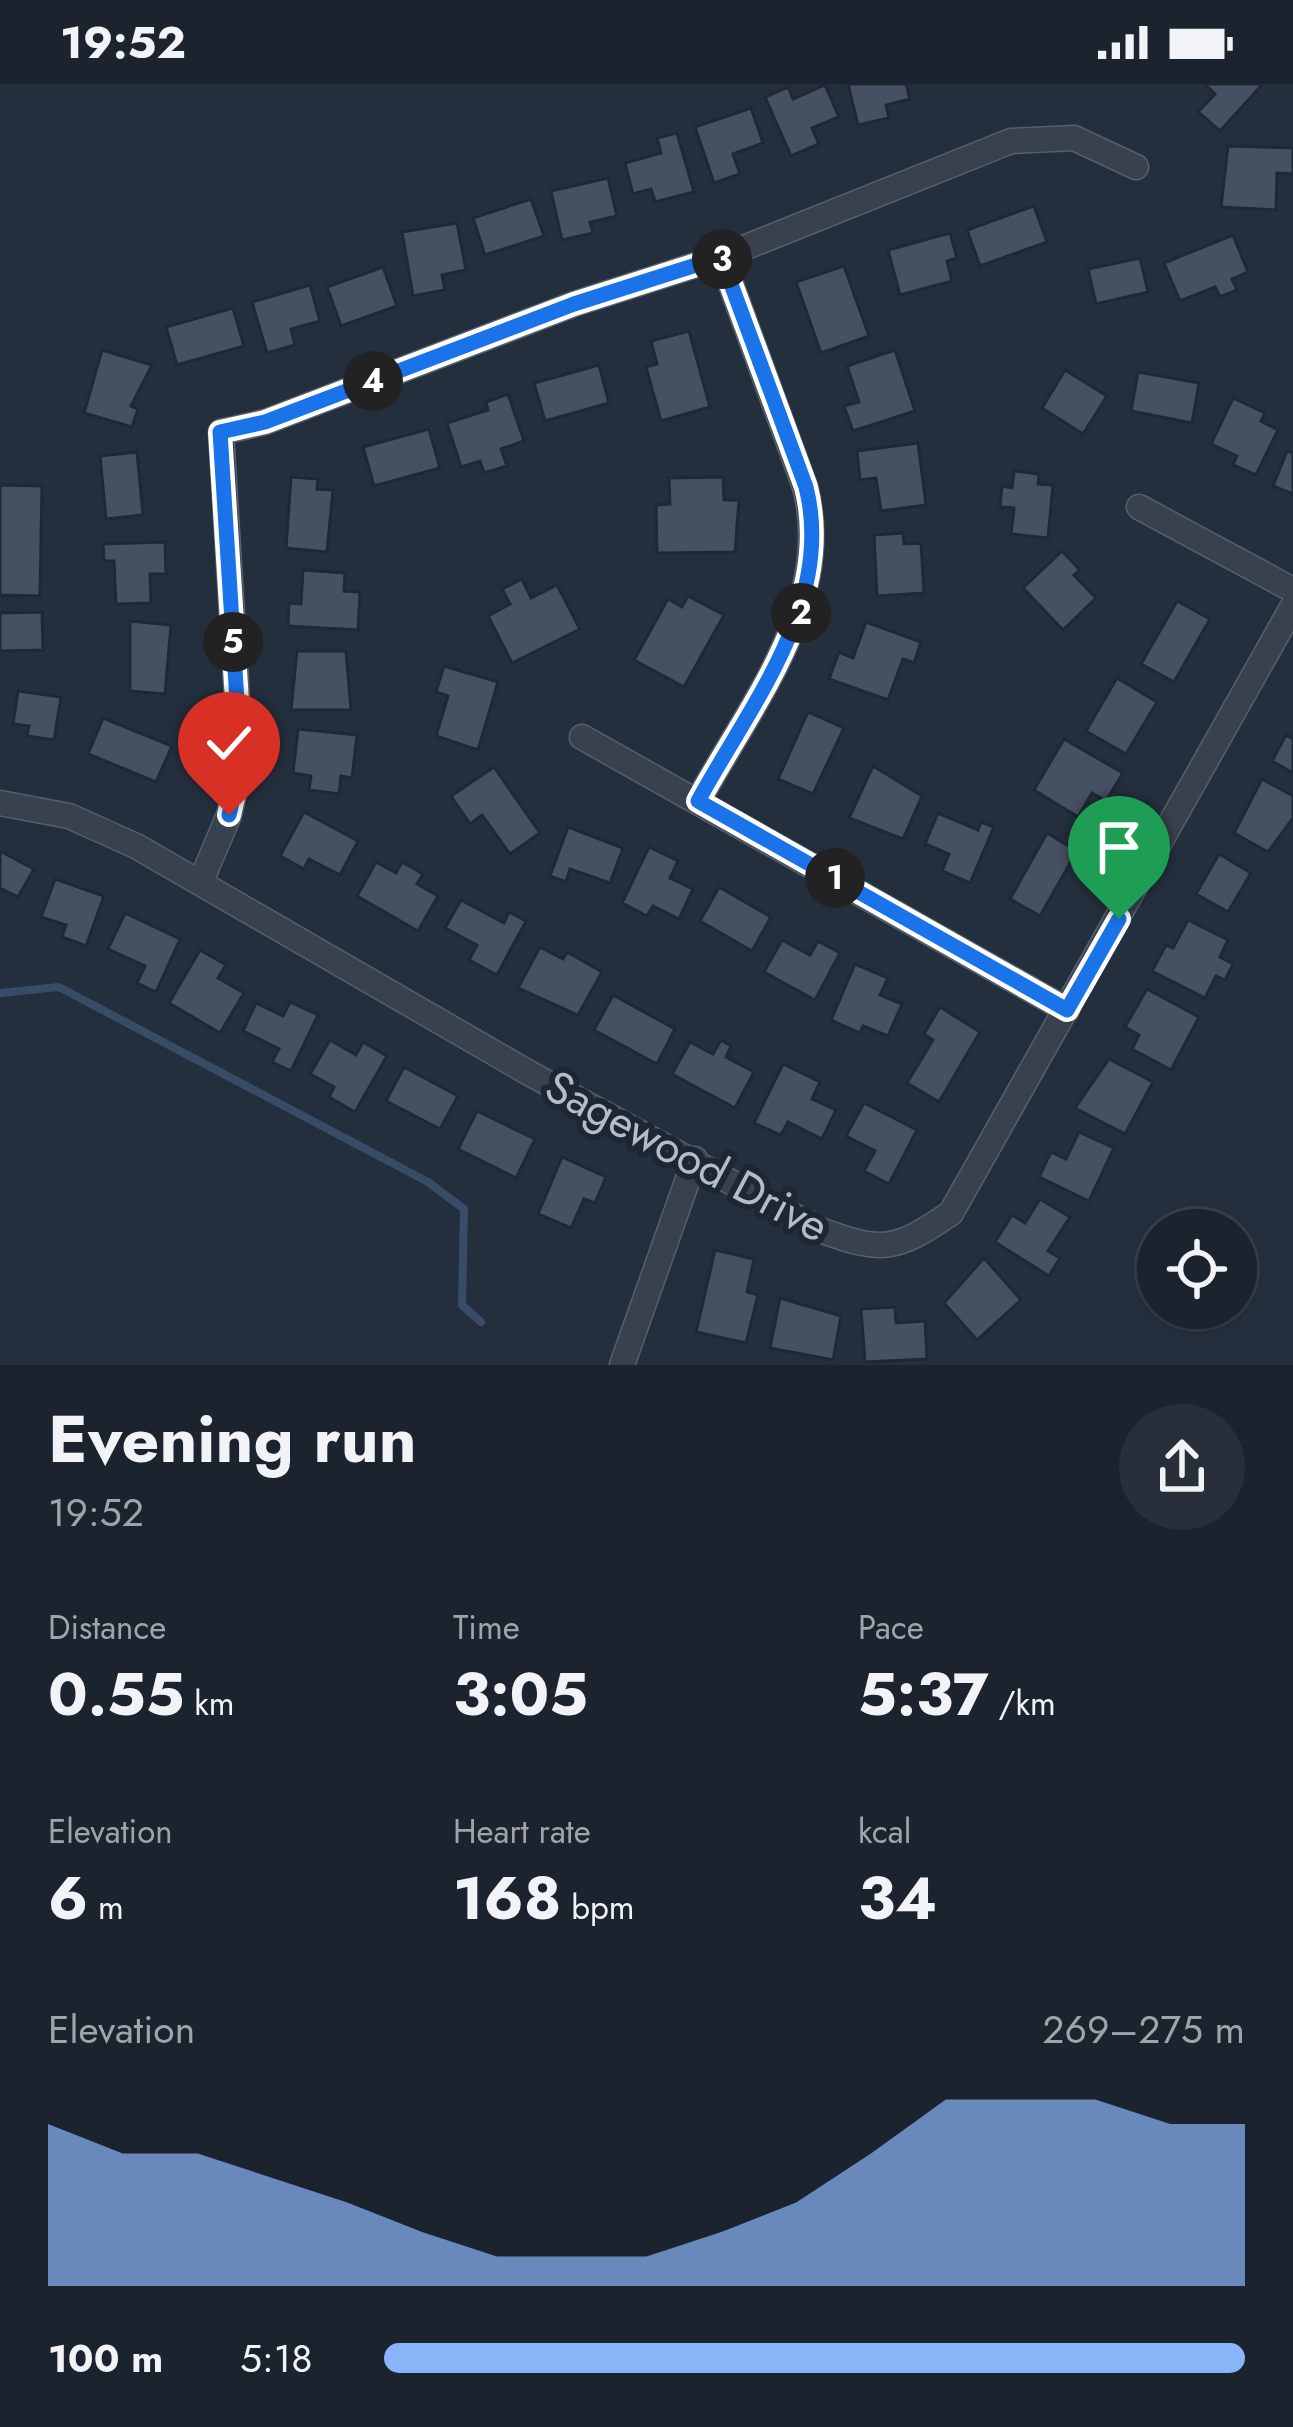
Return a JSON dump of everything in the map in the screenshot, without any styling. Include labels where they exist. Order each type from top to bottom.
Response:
[{"type":"street","points":[[201,881],[229,815],[241,764],[220,432],[265,422],[574,304],[721,257],[1011,141],[1074,138],[1136,167]]},
{"type":"street","points":[[698,801],[804,608],[812,565],[813,515],[806,487],[721,257]]},
{"type":"street","points":[[1139,507],[1293,590]]},
{"type":"street","name":"Sagewood Drive","points":[[0,803],[69,816],[201,881],[529,1072],[820,1229],[871,1248],[914,1238],[951,1213],[1293,606]]},
{"type":"street","points":[[582,737],[1067,1010]]},
{"type":"street","points":[[622,1365],[694,1160]]},
{"type":"building","points":[[848,84],[906,84],[910,99],[886,105],[889,118],[858,125]]},
{"type":"building","points":[[1205,84],[1261,86],[1220,131],[1198,112],[1215,94]]},
{"type":"building","points":[[825,85],[839,117],[812,128],[819,144],[791,156],[765,97],[788,87],[793,99]]},
{"type":"building","points":[[751,108],[763,143],[733,154],[740,174],[714,183],[695,127]]},
{"type":"building","points":[[677,133],[694,192],[655,202],[651,189],[633,194],[625,163],[661,153],[657,138]]},
{"type":"building","points":[[1228,146],[1293,148],[1293,174],[1277,173],[1276,210],[1221,207]]},
{"type":"building","points":[[608,178],[617,216],[590,222],[593,233],[562,240],[551,191]]},
{"type":"building","points":[[531,199],[544,236],[485,255],[473,218]]},
{"type":"building","points":[[1034,206],[1047,242],[980,266],[967,230]]},
{"type":"building","points":[[457,223],[466,270],[442,275],[445,290],[413,296],[402,232]]},
{"type":"building","points":[[950,233],[957,258],[947,261],[952,281],[900,295],[888,250]]},
{"type":"building","points":[[1233,235],[1248,272],[1232,279],[1237,290],[1220,297],[1215,287],[1180,301],[1164,263]]},
{"type":"building","points":[[1140,258],[1148,292],[1096,304],[1088,269]]},
{"type":"building","points":[[844,266],[869,336],[821,353],[796,282]]},
{"type":"building","points":[[383,267],[397,306],[341,326],[327,287]]},
{"type":"building","points":[[310,285],[320,321],[291,329],[295,345],[267,353],[252,302]]},
{"type":"building","points":[[233,308],[244,346],[177,365],[166,327]]},
{"type":"building","points":[[689,331],[710,407],[661,421],[646,367],[657,364],[651,341]]},
{"type":"building","points":[[102,350],[152,365],[131,406],[138,409],[132,427],[84,413]]},
{"type":"building","points":[[895,350],[915,411],[853,431],[844,406],[859,402],[847,366]]},
{"type":"building","points":[[599,365],[609,403],[545,421],[534,383]]},
{"type":"building","points":[[1065,370],[1107,396],[1083,434],[1042,408]]},
{"type":"building","points":[[1138,372],[1199,383],[1192,423],[1131,411]]},
{"type":"building","points":[[508,394],[524,441],[501,449],[507,466],[484,473],[480,461],[461,467],[447,423],[488,410],[486,402]]},
{"type":"building","points":[[1233,398],[1265,413],[1261,421],[1278,430],[1256,475],[1233,465],[1237,456],[1211,444]]},
{"type":"building","points":[[429,429],[440,468],[374,486],[363,447]]},
{"type":"building","points":[[918,443],[926,505],[881,511],[876,478],[860,480],[857,451]]},
{"type":"building","points":[[1287,451],[1293,453],[1293,494],[1273,486]]},
{"type":"building","points":[[137,452],[143,515],[106,519],[100,456]]},
{"type":"building","points":[[1014,471],[1039,474],[1038,484],[1053,485],[1048,538],[1011,534],[1014,508],[1000,507],[1002,486],[1012,488]]},
{"type":"building","points":[[291,477],[318,479],[317,489],[333,490],[327,552],[286,548]]},
{"type":"building","points":[[723,477],[724,500],[739,500],[735,552],[657,553],[656,505],[670,504],[669,478]]},
{"type":"building","points":[[0,485],[42,486],[40,596],[0,595]]},
{"type":"building","points":[[903,533],[904,544],[921,543],[924,593],[877,596],[874,535]]},
{"type":"building","points":[[165,542],[166,574],[150,574],[151,603],[116,604],[114,561],[104,561],[103,544]]},
{"type":"building","points":[[1062,551],[1080,570],[1074,575],[1096,598],[1063,630],[1023,588]]},
{"type":"building","points":[[303,570],[345,573],[344,591],[360,592],[358,630],[288,626],[289,603],[301,604]]},
{"type":"building","points":[[522,579],[531,598],[557,585],[580,629],[512,663],[488,616],[510,604],[502,589]]},
{"type":"building","points":[[688,596],[724,615],[684,687],[634,660],[668,599],[682,607]]},
{"type":"building","points":[[1177,601],[1210,619],[1174,682],[1141,664]]},
{"type":"building","points":[[42,612],[43,650],[0,651],[0,613]]},
{"type":"building","points":[[130,621],[171,625],[165,694],[130,691]]},
{"type":"building","points":[[866,622],[921,642],[914,663],[903,659],[888,700],[829,679],[839,652],[853,658]]},
{"type":"building","points":[[297,651],[346,651],[351,710],[291,710]]},
{"type":"building","points":[[444,666],[498,682],[478,750],[436,736],[448,696],[436,692]]},
{"type":"building","points":[[1117,678],[1157,702],[1126,754],[1086,731]]},
{"type":"building","points":[[18,691],[61,697],[54,740],[27,736],[29,726],[13,724]]},
{"type":"building","points":[[808,712],[844,728],[813,794],[778,779]]},
{"type":"building","points":[[103,718],[172,746],[156,782],[88,754]]},
{"type":"building","points":[[298,729],[357,735],[352,778],[341,776],[339,794],[309,790],[311,776],[293,773]]},
{"type":"building","points":[[1286,735],[1293,739],[1293,773],[1272,761]]},
{"type":"building","points":[[1064,739],[1123,773],[1106,801],[1092,793],[1078,817],[1034,790]]},
{"type":"building","points":[[873,766],[922,796],[903,839],[849,818]]},
{"type":"building","points":[[494,767],[540,833],[510,854],[482,815],[470,824],[451,796]]},
{"type":"building","points":[[1262,779],[1293,796],[1293,818],[1268,852],[1234,833]]},
{"type":"building","points":[[304,812],[358,841],[340,875],[309,859],[304,869],[280,856]]},
{"type":"building","points":[[938,813],[978,830],[981,822],[994,827],[970,883],[942,871],[949,854],[925,844]]},
{"type":"building","points":[[568,827],[623,848],[610,883],[570,869],[566,882],[550,876]]},
{"type":"building","points":[[1047,833],[1077,851],[1040,916],[1010,899]]},
{"type":"building","points":[[649,847],[678,861],[670,878],[693,889],[679,919],[653,906],[647,916],[622,903]]},
{"type":"building","points":[[0,851],[34,869],[18,897],[0,888]]},
{"type":"building","points":[[1219,854],[1251,873],[1228,912],[1196,894]]},
{"type":"building","points":[[376,862],[396,873],[402,862],[423,874],[417,884],[438,896],[418,931],[357,896]]},
{"type":"building","points":[[55,879],[104,896],[86,946],[62,937],[66,925],[41,917]]},
{"type":"building","points":[[719,887],[771,917],[752,951],[700,921]]},
{"type":"building","points":[[461,900],[504,923],[509,912],[526,921],[497,975],[469,960],[477,945],[445,928]]},
{"type":"building","points":[[125,913],[180,939],[156,992],[137,983],[145,966],[108,949]]},
{"type":"building","points":[[1188,920],[1228,940],[1220,957],[1233,964],[1225,980],[1216,976],[1205,998],[1152,971],[1166,945],[1173,948]]},
{"type":"building","points":[[782,940],[810,955],[818,941],[840,953],[815,1000],[764,972]]},
{"type":"building","points":[[540,947],[563,959],[567,952],[602,972],[578,1015],[518,988]]},
{"type":"building","points":[[200,950],[226,965],[218,978],[244,993],[220,1033],[169,1003]]},
{"type":"building","points":[[855,964],[888,978],[880,995],[902,1004],[888,1036],[863,1026],[860,1033],[831,1020]]},
{"type":"building","points":[[1147,989],[1199,1017],[1171,1070],[1132,1049],[1139,1035],[1125,1027]]},
{"type":"building","points":[[613,995],[675,1029],[657,1064],[594,1030]]},
{"type":"building","points":[[290,1002],[318,1015],[291,1071],[272,1062],[279,1049],[243,1031],[256,1003],[283,1016]]},
{"type":"building","points":[[940,1007],[980,1032],[939,1102],[907,1083],[933,1040],[924,1034]]},
{"type":"building","points":[[330,1040],[356,1055],[363,1042],[387,1056],[355,1112],[329,1097],[334,1087],[310,1074]]},
{"type":"building","points":[[721,1040],[731,1046],[726,1057],[754,1072],[735,1108],[672,1074],[690,1042],[713,1054]]},
{"type":"building","points":[[1109,1059],[1153,1082],[1125,1134],[1075,1108]]},
{"type":"building","points":[[783,1064],[820,1082],[812,1099],[836,1110],[822,1139],[788,1122],[781,1135],[754,1123]]},
{"type":"building","points":[[404,1067],[458,1096],[440,1129],[386,1101]]},
{"type":"building","points":[[864,1103],[917,1130],[889,1184],[864,1171],[875,1151],[846,1136]]},
{"type":"building","points":[[477,1111],[535,1139],[516,1178],[458,1149]]},
{"type":"building","points":[[1079,1132],[1114,1148],[1089,1201],[1039,1177],[1051,1152],[1066,1159]]},
{"type":"building","points":[[562,1157],[606,1177],[595,1203],[584,1199],[571,1228],[538,1214]]},
{"type":"building","points":[[1040,1199],[1070,1217],[1048,1251],[1060,1258],[1049,1276],[995,1242],[1012,1215],[1025,1223]]},
{"type":"building","points":[[715,1250],[754,1259],[747,1292],[758,1295],[746,1343],[696,1332]]},
{"type":"building","points":[[984,1258],[1021,1300],[977,1340],[944,1303]]},
{"type":"building","points":[[780,1298],[841,1316],[833,1360],[770,1348]]},
{"type":"building","points":[[895,1307],[896,1323],[925,1321],[927,1359],[865,1362],[861,1309]]},
{"type":"waterway","points":[[0,993],[59,987],[428,1182],[464,1209],[462,1305],[481,1322]]},
{"type":"route","points":[[229,815],[241,764],[220,432],[265,422],[574,304],[721,257],[806,487],[813,515],[812,565],[804,608],[698,801],[1067,1010],[1119,919]]}]
